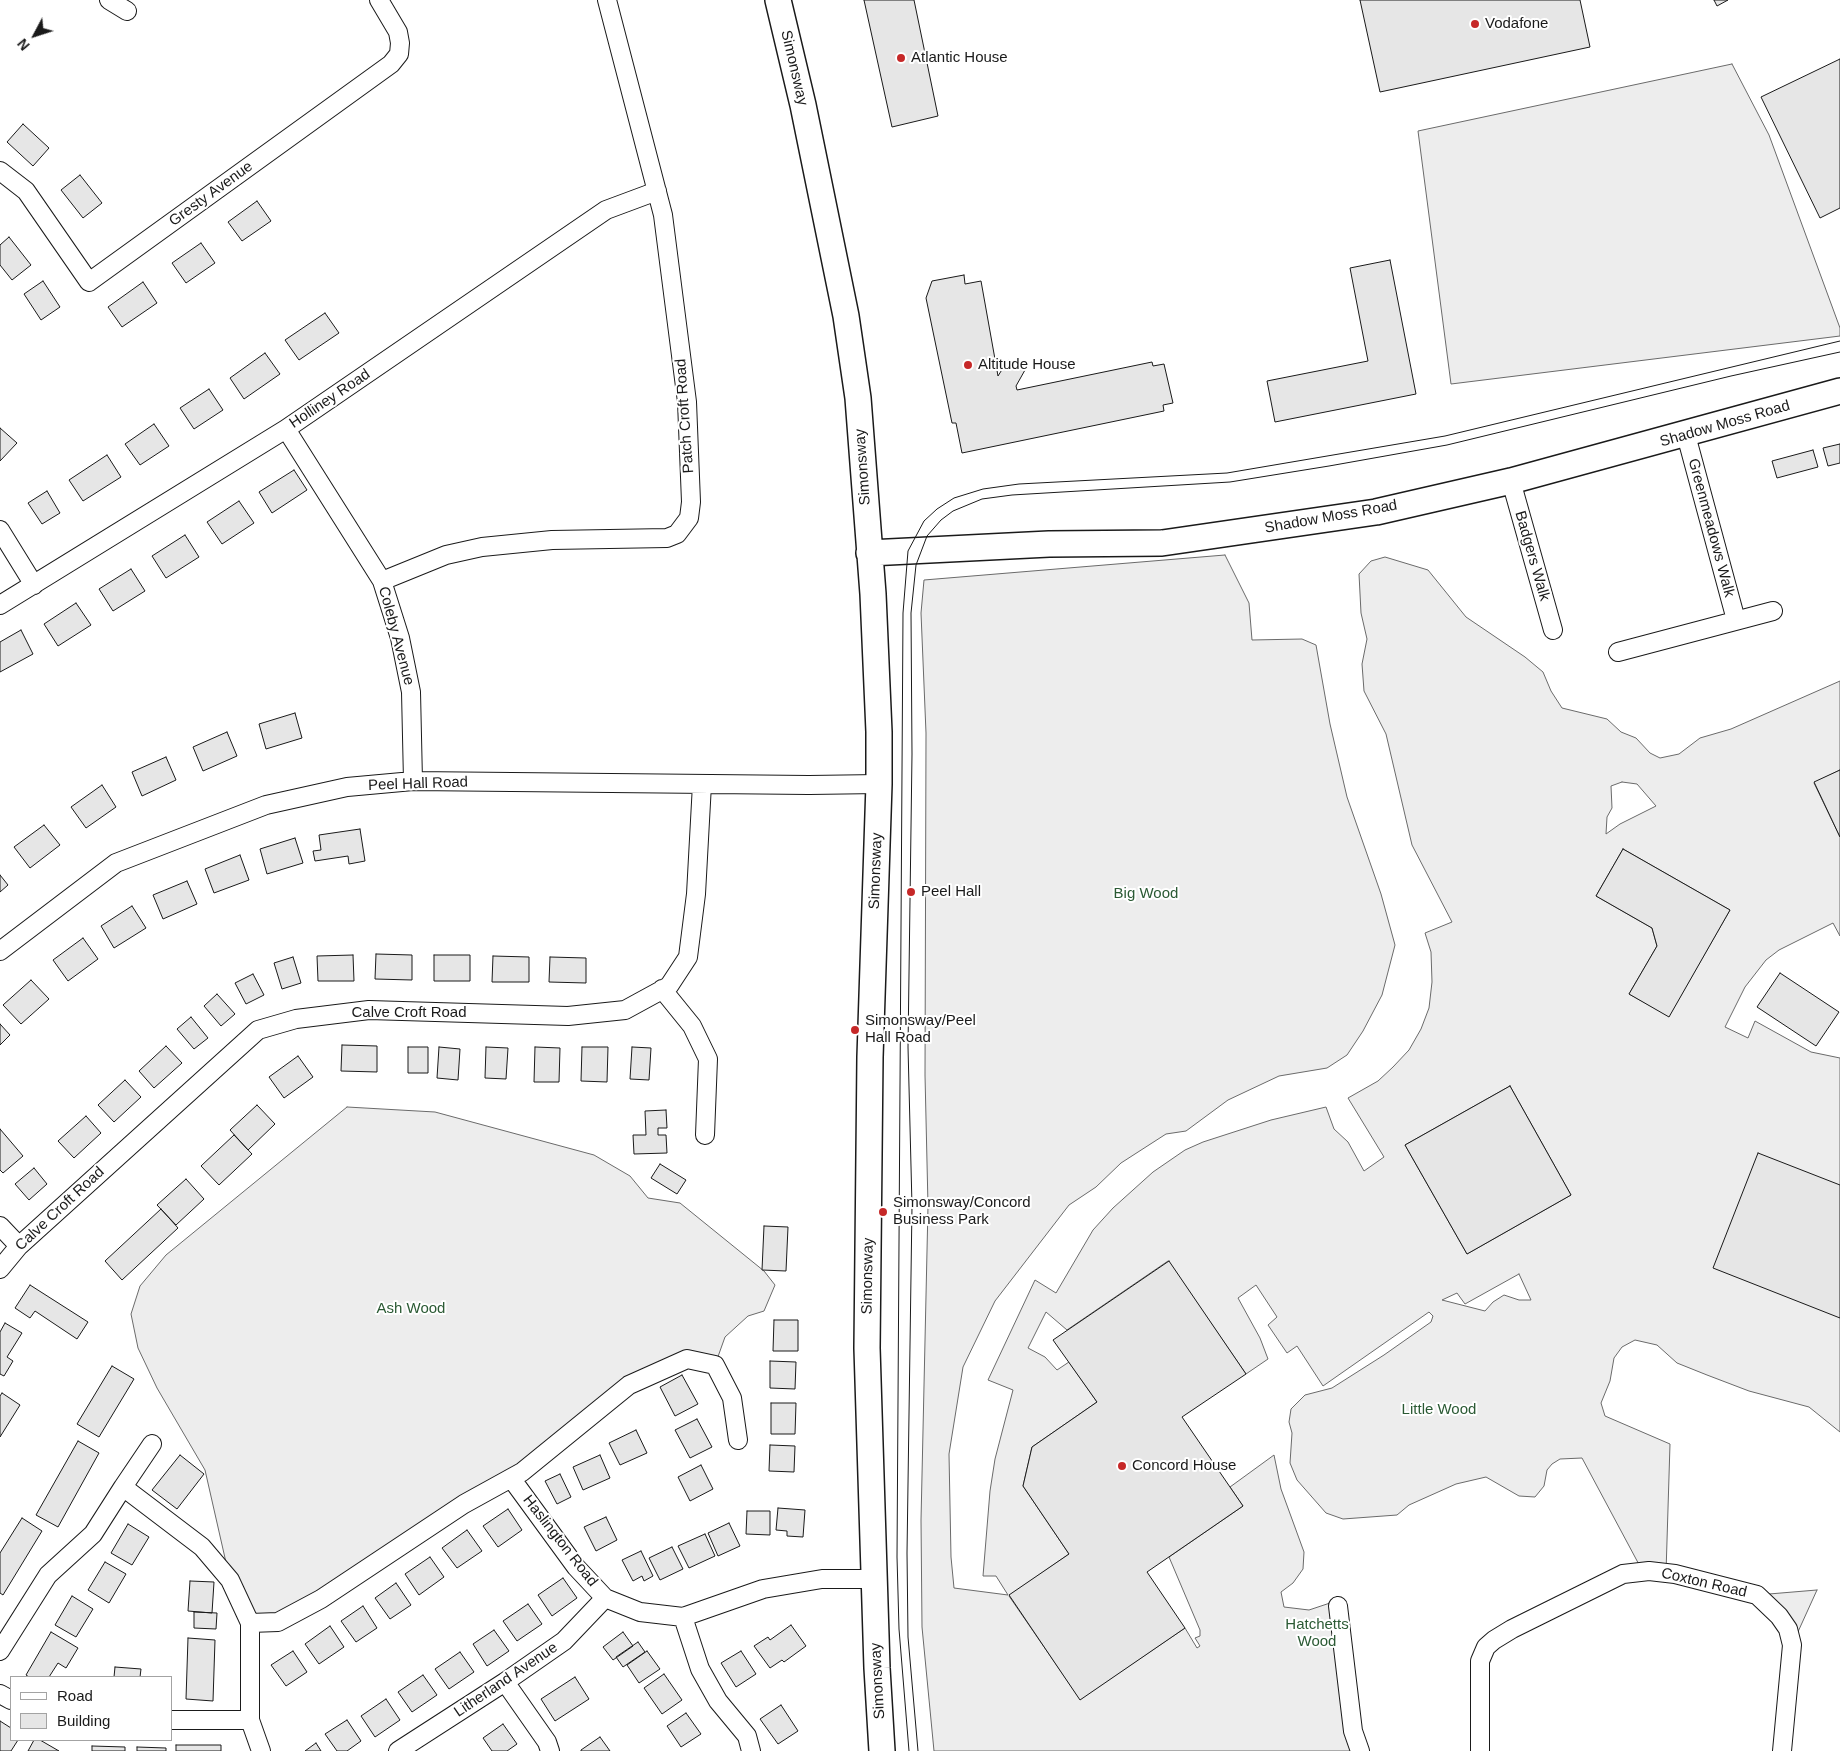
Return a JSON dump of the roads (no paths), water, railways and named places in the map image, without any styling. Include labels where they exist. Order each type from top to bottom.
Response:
[{"type":"street","points":[[109,0],[127,11]]},
{"type":"street","name":"Gresty Avenue","points":[[0,171],[26,191],[89,282],[391,64],[399,54],[398,32],[379,0]]},
{"type":"street","name":"Patch Croft Road","points":[[382,581],[446,555],[482,547],[552,540],[667,538],[677,534],[689,518],[691,502],[687,402],[663,215],[607,0]]},
{"type":"street","name":"Simonsway","points":[[778,0],[803,105],[846,316],[858,398],[869,553],[879,722],[879,784],[870,1057],[867,1348],[874,1579],[882,1751]]},
{"type":"street","name":"Holliney Road","points":[[0,605],[34,586],[286,429],[606,210],[657,190]]},
{"type":"street","name":"Shadow Moss Road","points":[[869,553],[1049,544],[1162,542],[1376,512],[1511,481],[1686,435],[1840,391]]},
{"type":"street","name":"Coleby Avenue","points":[[286,429],[382,581],[400,638],[411,692],[413,781]]},
{"type":"street","name":"Greenmeadows Walk","points":[[1686,435],[1736,620]]},
{"type":"street","name":"Badgers Walk","points":[[1511,481],[1553,630]]},
{"type":"street","points":[[0,530],[34,586]]},
{"type":"street","points":[[1618,652],[1774,611]]},
{"type":"street","name":"Peel Hall Road","points":[[0,952],[116,863],[266,805],[347,787],[413,781],[879,784]]},
{"type":"street","name":"Calve Croft Road","points":[[0,1270],[18,1246],[258,1030],[296,1019],[369,1010],[568,1016],[625,1010],[669,986],[688,957],[696,894],[702,784]]},
{"type":"street","points":[[662,989],[692,1026],[708,1059],[705,1135]]},
{"type":"street","points":[[0,1226],[18,1246]]},
{"type":"street","name":"Haslington Road","points":[[250,1623],[278,1622],[321,1599],[464,1504],[522,1472],[629,1385],[687,1359],[715,1365],[732,1398],[738,1440]]},
{"type":"street","points":[[0,1651],[48,1575],[93,1534],[152,1444]]},
{"type":"street","name":"Haslington Road","points":[[511,1478],[576,1567],[605,1598],[640,1612],[683,1617],[763,1589],[822,1579],[874,1579]]},
{"type":"street","points":[[123,1487],[202,1547],[230,1580],[250,1623],[250,1720],[261,1751]]},
{"type":"street","name":"Coxton Road","points":[[1480,1751],[1480,1661],[1486,1647],[1512,1629],[1623,1574],[1649,1571],[1675,1574],[1757,1595],[1788,1629],[1792,1645],[1782,1751]]},
{"type":"street","name":"Litherland Avenue","points":[[398,1751],[505,1682],[564,1641],[605,1598]]},
{"type":"street","points":[[1338,1606],[1353,1730],[1360,1751]]},
{"type":"street","points":[[683,1617],[700,1669],[718,1701],[747,1736],[751,1751]]},
{"type":"street","points":[[505,1682],[547,1742],[550,1751]]},
{"type":"street","points":[[172,1720],[250,1720]]},
{"type":"tram line","points":[[909,1751],[899,1629],[897,1557],[903,613],[908,551],[924,521],[937,509],[954,498],[983,489],[1019,484],[1227,473],[1445,436],[1840,341]]},
{"type":"tram line","points":[[918,1751],[908,1637],[907,1553],[912,1206],[908,1047],[912,754],[911,613],[916,565],[927,536],[941,520],[953,511],[982,499],[1012,495],[1230,482],[1329,466],[1447,445],[1731,376],[1840,352]]},
{"type":"place","name":"Vodafone","points":[[1475,24]]},
{"type":"place","name":"Atlantic House","points":[[901,58]]},
{"type":"place","name":"Altitude House","points":[[968,365]]},
{"type":"place","name":"Peel Hall","points":[[911,892]]},
{"type":"place","name":"Simonsway/Peel Hall Road","points":[[855,1030]]},
{"type":"place","name":"Simonsway/Concord Business Park","points":[[883,1212]]},
{"type":"place","name":"Concord House","points":[[1122,1466]]},
{"type":"park label","name":"Big Wood","points":[[1146,894]]},
{"type":"park label","name":"Ash Wood","points":[[411,1309]]},
{"type":"park label","name":"Little Wood","points":[[1439,1410]]},
{"type":"park label","name":"Hatchetts Wood","points":[[1317,1634]]}]
